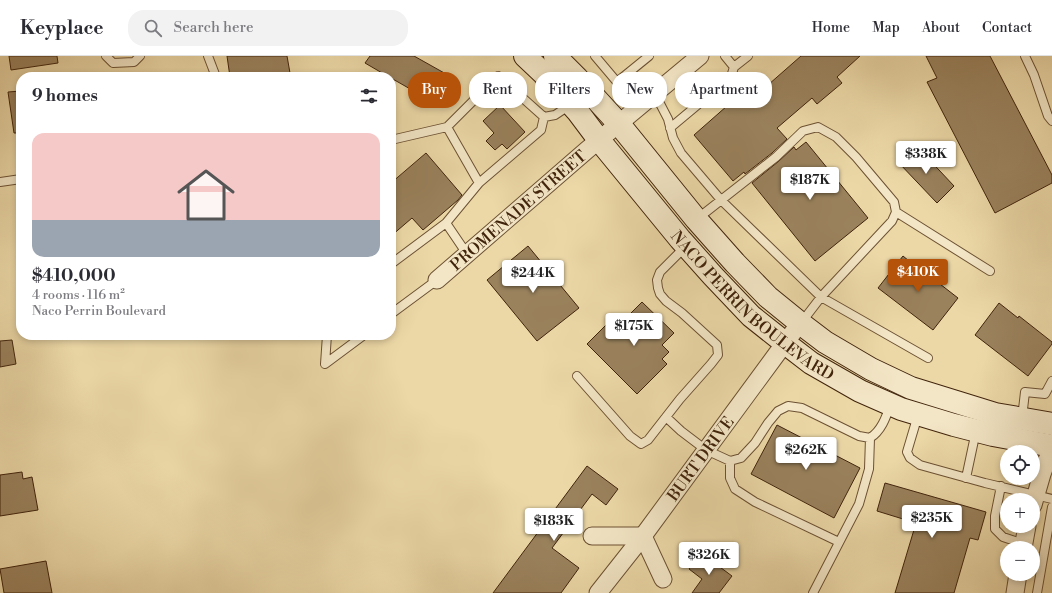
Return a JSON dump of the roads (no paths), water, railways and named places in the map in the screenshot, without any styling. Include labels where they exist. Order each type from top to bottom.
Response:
[{"type":"main road","name":"NACO PERRIN BOULEVARD","points":[[524,56],[542,72]]},
{"type":"main road","name":"NACO PERRIN BOULEVARD","points":[[556,56],[619,124],[696,219],[735,264],[768,297],[825,342],[871,369],[911,388],[995,414],[1052,424]]},
{"type":"main road","name":"NACO PERRIN BOULEVARD","points":[[574,108],[686,246],[751,316],[812,363],[860,391],[901,409],[976,430],[1052,446]]},
{"type":"street","name":"PROMENADE STREET","points":[[667,83],[700,56]]},
{"type":"street","name":"PROMENADE STREET","points":[[437,280],[638,108]]},
{"type":"street","name":"BURT DRIVE","points":[[598,593],[643,536],[800,323]]},
{"type":"street","points":[[1040,499],[1042,474],[1052,446]]},
{"type":"street","points":[[592,536],[643,536],[663,579]]},
{"type":"street","points":[[1015,593],[1017,581]]},
{"type":"lane","points":[[106,56],[113,63],[134,62],[140,56]]},
{"type":"lane","points":[[208,56],[214,72]]},
{"type":"lane","points":[[594,56],[617,82],[649,56]]},
{"type":"lane","points":[[725,56],[734,67]]},
{"type":"lane","points":[[670,128],[731,77],[734,67],[748,56]]},
{"type":"lane","points":[[1025,56],[1034,76],[1048,116],[1052,121]]},
{"type":"lane","points":[[396,139],[447,127],[498,76],[544,117]]},
{"type":"lane","points":[[544,117],[555,114],[565,108]]},
{"type":"lane","points":[[662,108],[668,119],[673,138],[681,153],[721,200],[821,297],[928,358]]},
{"type":"lane","points":[[396,260],[446,223],[478,183],[541,130],[544,117]]},
{"type":"lane","points":[[447,127],[478,183]]},
{"type":"lane","points":[[696,219],[776,158],[803,132],[818,127],[836,137],[856,157],[894,202],[896,212],[892,221],[821,297],[800,323]]},
{"type":"lane","points":[[0,182],[16,180]]},
{"type":"lane","points":[[896,212],[990,271]]},
{"type":"lane","points":[[446,223],[467,254]]},
{"type":"lane","points":[[577,376],[630,436],[641,444],[648,440],[680,399],[718,355],[717,345],[682,313],[666,301],[660,294],[658,288],[657,280],[660,272],[686,246]]},
{"type":"lane","points":[[396,310],[437,280]]},
{"type":"lane","points":[[327,340],[325,364],[357,340]]},
{"type":"lane","points":[[1022,418],[1025,392],[1045,394],[1052,381]]},
{"type":"lane","points":[[666,417],[681,431],[706,450],[730,461],[741,458],[755,443],[778,411],[788,406],[802,408],[859,436],[870,438],[876,434],[886,418],[890,404]]},
{"type":"lane","points":[[919,414],[907,452],[910,458],[920,465],[1022,493]]},
{"type":"lane","points":[[966,478],[976,430]]},
{"type":"lane","points":[[813,593],[859,504],[869,469],[870,438]]},
{"type":"lane","points":[[730,461],[730,478],[735,489],[755,502],[839,542]]},
{"type":"lane","points":[[1001,486],[995,516],[995,529],[1003,537],[1012,541]]},
{"type":"lane","points":[[1037,593],[1052,507]]}]
